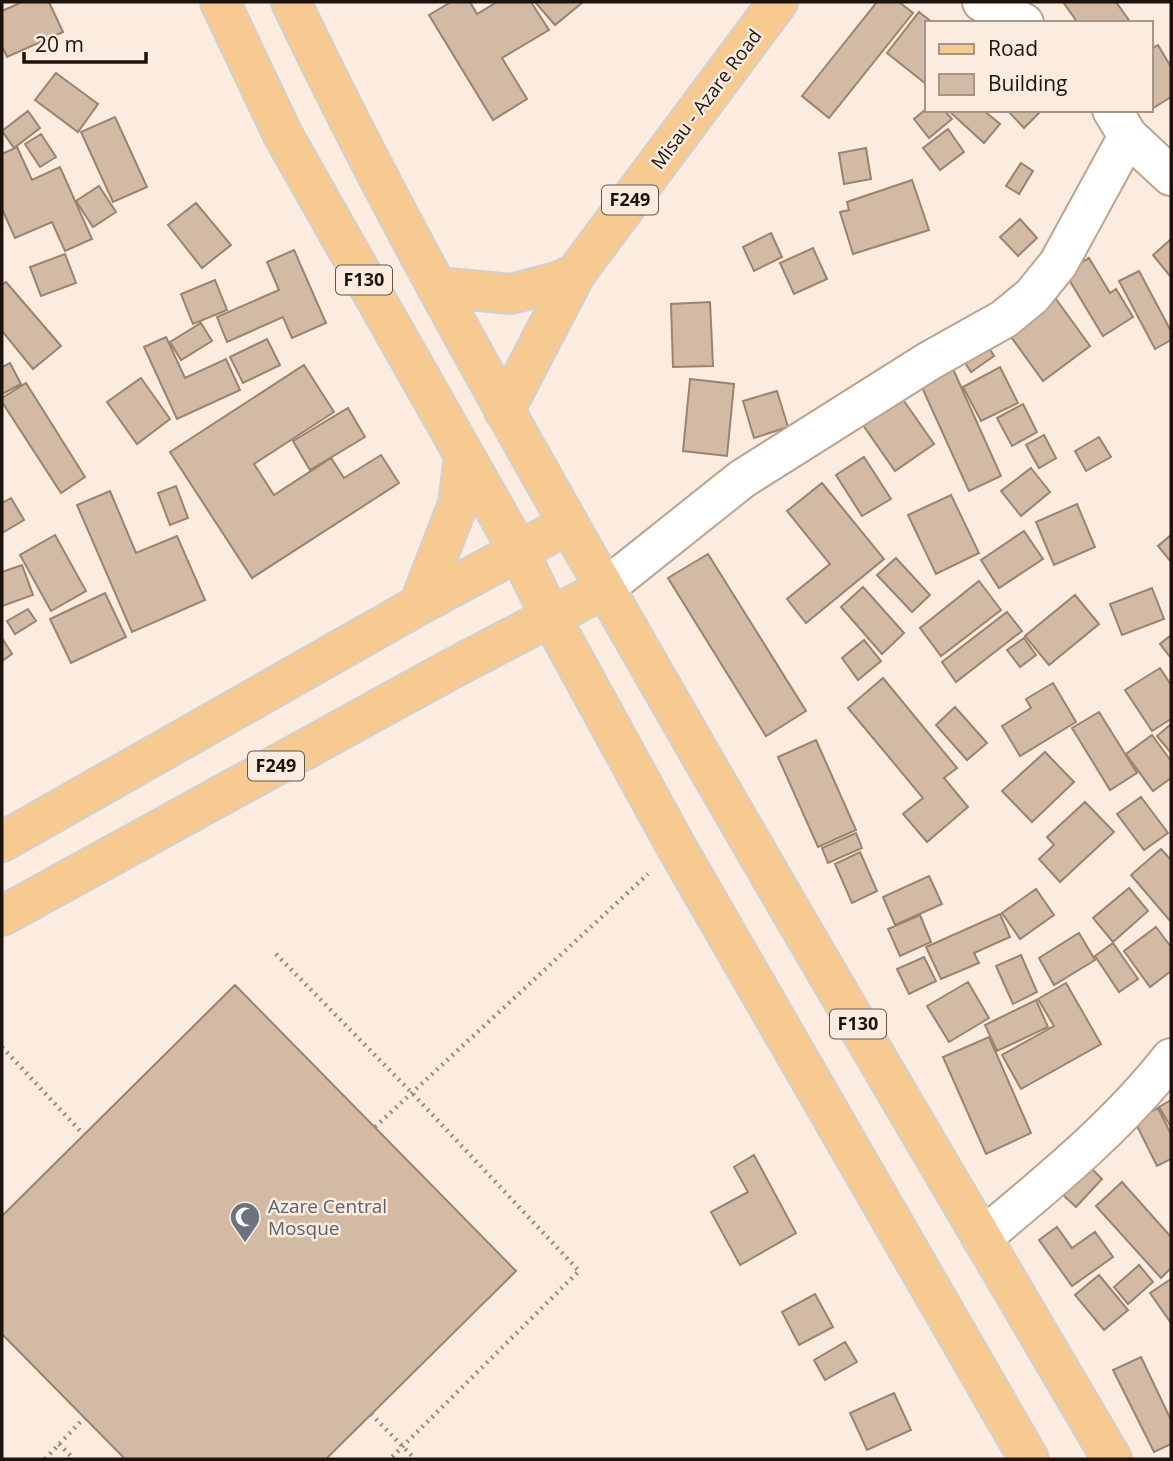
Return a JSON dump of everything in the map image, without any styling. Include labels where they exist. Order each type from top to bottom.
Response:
[{"type":"main road","name":"F130","points":[[220,2],[283,135],[519,552],[550,616],[677,848],[1029,1459]]},
{"type":"main road","name":"F130","points":[[291,2],[341,109],[503,411],[604,589],[1112,1459]]},
{"type":"main road","name":"Misau - Azare Road","points":[[503,411],[576,273],[778,2]]},
{"type":"main road","points":[[438,287],[511,294],[560,281],[576,273]]},
{"type":"main road","points":[[419,605],[458,504],[464,456]]},
{"type":"main road","points":[[2,842],[419,605],[569,524]]},
{"type":"main road","name":"F249","points":[[2,916],[604,589]]},
{"type":"street","points":[[982,2],[1020,21]]},
{"type":"street","points":[[604,589],[742,479],[929,361],[1004,319],[1032,296],[1058,264],[1120,123],[1171,176]]},
{"type":"street","points":[[982,1238],[1103,1135],[1146,1090],[1171,1058]]},
{"type":"path","points":[[375,1127],[677,848]]},
{"type":"path","points":[[276,954],[412,1093],[579,1271],[390,1459]]},
{"type":"path","points":[[2,1047],[84,1135]]},
{"type":"path","points":[[371,1415],[415,1459]]},
{"type":"path","points":[[45,1459],[84,1418]]},
{"type":"path","points":[[59,1444],[74,1459]]},
{"type":"building","points":[[22,2],[49,2],[63,32],[7,57],[2,46],[2,11]]},
{"type":"building","points":[[451,2],[470,2],[477,14],[497,2],[531,2],[549,30],[502,58],[527,99],[493,120],[429,15]]},
{"type":"building","points":[[535,2],[583,2],[555,25]]},
{"type":"building","points":[[877,2],[899,2],[913,13],[829,118],[802,96]]},
{"type":"building","points":[[1063,2],[1116,2],[1130,21],[1077,21]]},
{"type":"building","points":[[919,12],[930,21],[925,21],[925,83],[887,53]]},
{"type":"building","points":[[1158,45],[1171,67],[1171,97],[1152,109],[1152,48]]},
{"type":"building","points":[[56,73],[98,104],[78,132],[35,100]]},
{"type":"building","points":[[925,110],[925,112],[946,112],[952,119],[929,138],[914,119]]},
{"type":"building","points":[[28,111],[40,128],[14,148],[2,131]]},
{"type":"building","points":[[950,112],[985,112],[1000,124],[984,143]]},
{"type":"building","points":[[1009,112],[1040,112],[1024,128]]},
{"type":"building","points":[[115,117],[147,187],[113,202],[81,132]]},
{"type":"building","points":[[948,129],[964,152],[940,170],[923,148]]},
{"type":"building","points":[[41,134],[56,157],[40,167],[25,144]]},
{"type":"building","points":[[17,147],[32,180],[60,167],[92,239],[65,251],[52,222],[15,238],[2,209],[2,154]]},
{"type":"building","points":[[866,148],[871,179],[844,184],[839,153]]},
{"type":"building","points":[[1021,163],[1033,171],[1019,194],[1006,186]]},
{"type":"building","points":[[912,180],[929,230],[853,254],[840,212],[849,210],[847,202]]},
{"type":"building","points":[[99,186],[116,212],[93,227],[76,201]]},
{"type":"building","points":[[196,203],[231,245],[202,268],[168,225]]},
{"type":"building","points":[[1020,219],[1037,238],[1018,256],[1000,237]]},
{"type":"building","points":[[771,233],[782,257],[754,271],[743,247]]},
{"type":"building","points":[[1171,239],[1171,275],[1170,276],[1153,255]]},
{"type":"building","points":[[813,248],[827,279],[794,294],[780,263]]},
{"type":"building","points":[[294,250],[326,323],[292,338],[283,317],[227,342],[217,317],[279,290],[267,262]]},
{"type":"building","points":[[65,254],[76,283],[41,296],[30,267]]},
{"type":"building","points":[[1089,258],[1110,293],[1116,289],[1133,317],[1103,336],[1065,273]]},
{"type":"building","points":[[1139,271],[1171,331],[1171,340],[1155,349],[1119,281]]},
{"type":"building","points":[[215,280],[227,310],[193,324],[181,294]]},
{"type":"building","points":[[6,282],[61,346],[33,369],[2,331],[2,285]]},
{"type":"building","points":[[1048,288],[1090,346],[1043,381],[1001,323]]},
{"type":"building","points":[[710,302],[713,366],[673,367],[671,304]]},
{"type":"building","points":[[201,323],[212,341],[181,360],[170,342]]},
{"type":"building","points":[[981,335],[994,356],[971,372],[957,350]]},
{"type":"building","points":[[166,337],[185,378],[226,359],[240,390],[177,419],[144,347]]},
{"type":"building","points":[[267,339],[280,365],[243,383],[230,357]]},
{"type":"building","points":[[10,363],[21,384],[2,394],[2,367]]},
{"type":"building","points":[[304,365],[334,412],[254,464],[274,495],[331,458],[344,478],[381,455],[399,483],[252,578],[170,452]]},
{"type":"building","points":[[1000,367],[1018,403],[981,421],[963,387]]},
{"type":"building","points":[[953,369],[1001,476],[969,491],[920,383]]},
{"type":"building","points":[[141,378],[170,419],[137,444],[107,402]]},
{"type":"building","points":[[690,379],[734,384],[727,456],[683,451]]},
{"type":"building","points":[[26,383],[85,477],[61,493],[2,402],[2,398]]},
{"type":"building","points":[[777,391],[788,427],[754,438],[743,401]]},
{"type":"building","points":[[897,391],[934,444],[895,471],[858,418]]},
{"type":"building","points":[[1023,404],[1037,432],[1012,446],[997,418]]},
{"type":"building","points":[[348,408],[365,437],[310,470],[293,441]]},
{"type":"building","points":[[1044,435],[1056,458],[1039,468],[1026,445]]},
{"type":"building","points":[[1099,437],[1111,457],[1086,471],[1075,451]]},
{"type":"building","points":[[864,457],[891,499],[862,516],[836,475]]},
{"type":"building","points":[[1031,468],[1050,492],[1021,516],[1001,491]]},
{"type":"building","points":[[822,483],[884,559],[806,623],[787,599],[830,564],[787,511]]},
{"type":"building","points":[[176,486],[188,518],[170,525],[158,493]]},
{"type":"building","points":[[110,491],[136,553],[177,536],[205,600],[132,632],[77,505]]},
{"type":"building","points":[[951,495],[979,553],[936,574],[908,515]]},
{"type":"building","points":[[11,498],[24,520],[2,533],[2,503]]},
{"type":"building","points":[[1077,504],[1095,547],[1054,565],[1036,522]]},
{"type":"building","points":[[1024,531],[1043,559],[999,588],[981,560]]},
{"type":"building","points":[[55,535],[86,591],[51,611],[20,555]]},
{"type":"building","points":[[1171,535],[1171,562],[1158,546]]},
{"type":"building","points":[[708,554],[806,711],[766,736],[668,578]]},
{"type":"building","points":[[896,558],[930,595],[912,612],[877,575]]},
{"type":"building","points":[[22,565],[33,595],[2,606],[2,572]]},
{"type":"building","points":[[979,581],[1001,610],[941,656],[920,628]]},
{"type":"building","points":[[863,587],[904,633],[882,654],[841,607]]},
{"type":"building","points":[[1152,588],[1164,619],[1122,635],[1110,604]]},
{"type":"building","points":[[105,593],[126,637],[71,663],[50,619]]},
{"type":"building","points":[[1075,595],[1099,624],[1049,665],[1025,636]]},
{"type":"building","points":[[28,609],[36,621],[15,634],[7,621]]},
{"type":"building","points":[[1007,612],[1022,631],[956,682],[942,662]]},
{"type":"building","points":[[1171,635],[1171,658],[1160,644]]},
{"type":"building","points":[[2,638],[12,654],[2,661]]},
{"type":"building","points":[[1024,638],[1036,655],[1020,667],[1007,650]]},
{"type":"building","points":[[864,640],[881,661],[858,680],[842,658]]},
{"type":"building","points":[[1160,668],[1171,685],[1171,719],[1152,731],[1125,690]]},
{"type":"building","points":[[883,678],[957,768],[944,778],[968,807],[927,842],[903,814],[923,798],[848,708]]},
{"type":"building","points":[[1053,683],[1076,722],[1020,756],[1002,726],[1031,708],[1026,699]]},
{"type":"building","points":[[955,707],[987,743],[967,760],[936,725]]},
{"type":"building","points":[[1099,712],[1137,773],[1110,790],[1072,728]]},
{"type":"building","points":[[1171,724],[1171,753],[1157,736]]},
{"type":"building","points":[[1152,735],[1171,761],[1171,778],[1153,791],[1126,754]]},
{"type":"building","points":[[816,740],[856,830],[818,847],[778,757]]},
{"type":"building","points":[[1045,752],[1074,782],[1032,822],[1002,791]]},
{"type":"building","points":[[1141,797],[1168,833],[1144,850],[1117,814]]},
{"type":"building","points":[[1085,802],[1114,832],[1060,882],[1039,859],[1054,845],[1047,837]]},
{"type":"building","points":[[856,833],[862,848],[828,863],[822,848]]},
{"type":"building","points":[[1161,849],[1171,860],[1171,922],[1131,875]]},
{"type":"building","points":[[860,852],[877,891],[852,903],[835,864]]},
{"type":"building","points":[[929,876],[942,904],[895,925],[883,897]]},
{"type":"building","points":[[1129,888],[1148,911],[1113,942],[1093,918]]},
{"type":"building","points":[[1036,889],[1054,915],[1020,939],[1002,913]]},
{"type":"building","points":[[1000,914],[1010,937],[974,953],[979,963],[941,979],[926,947]]},
{"type":"building","points":[[920,915],[931,942],[900,956],[888,929]]},
{"type":"building","points":[[1156,927],[1171,947],[1171,971],[1150,987],[1124,951]]},
{"type":"building","points":[[1079,933],[1095,960],[1054,985],[1039,958]]},
{"type":"building","points":[[1113,943],[1138,979],[1119,992],[1095,956]]},
{"type":"building","points":[[1021,955],[1037,992],[1013,1004],[996,966]]},
{"type":"building","points":[[924,957],[936,981],[909,994],[897,969]]},
{"type":"building","points":[[968,982],[989,1018],[949,1042],[927,1006]]},
{"type":"building","points":[[1066,983],[1101,1044],[1021,1089],[1002,1055],[1054,1026],[1038,999]]},
{"type":"building","name":"Azare Central Mosque","points":[[235,985],[516,1271],[326,1459],[125,1459],[2,1334],[2,1216]]},
{"type":"building","points":[[1036,1000],[1048,1027],[997,1051],[985,1025]]},
{"type":"building","points":[[989,1037],[1031,1133],[986,1154],[943,1057]]},
{"type":"building","points":[[1171,1100],[1171,1127],[1159,1107]]},
{"type":"building","points":[[1158,1108],[1171,1134],[1171,1159],[1157,1166],[1134,1120]]},
{"type":"building","points":[[754,1155],[796,1233],[740,1265],[711,1212],[748,1192],[734,1167]]},
{"type":"building","points":[[1089,1166],[1102,1179],[1076,1207],[1062,1194]]},
{"type":"building","points":[[1122,1182],[1171,1237],[1171,1268],[1161,1278],[1096,1206]]},
{"type":"building","points":[[1057,1227],[1072,1248],[1095,1232],[1113,1257],[1072,1286],[1039,1240]]},
{"type":"building","points":[[1139,1265],[1153,1282],[1128,1304],[1114,1287]]},
{"type":"building","points":[[1099,1275],[1128,1310],[1104,1330],[1075,1295]]},
{"type":"building","points":[[1171,1279],[1171,1323],[1150,1293]]},
{"type":"building","points":[[815,1294],[833,1327],[799,1345],[782,1312]]},
{"type":"building","points":[[845,1342],[857,1362],[825,1380],[814,1360]]},
{"type":"building","points":[[1141,1357],[1171,1420],[1171,1444],[1154,1452],[1113,1370]]},
{"type":"building","points":[[894,1393],[911,1430],[867,1450],[850,1413]]},
{"type":"place","name":"Azare Central Mosque","points":[[245,1244]]}]
